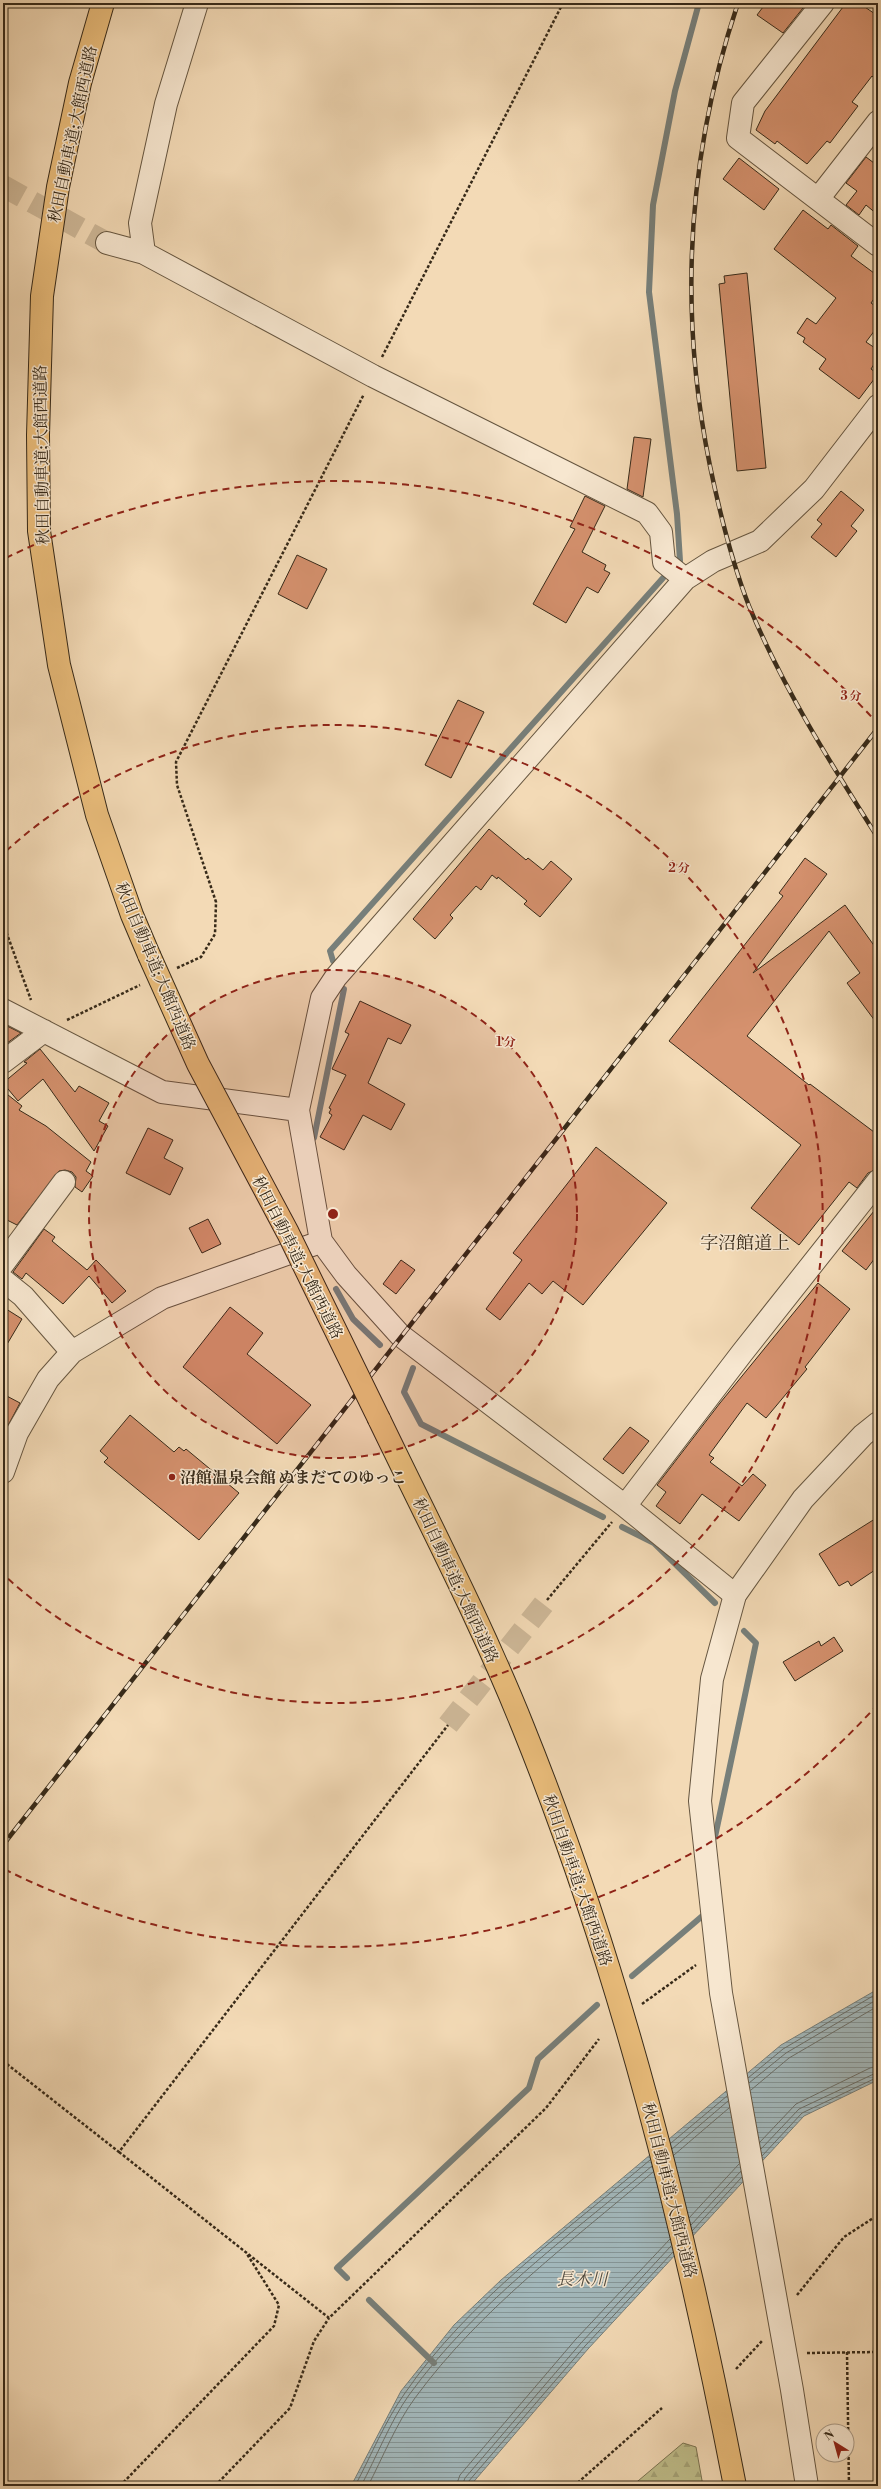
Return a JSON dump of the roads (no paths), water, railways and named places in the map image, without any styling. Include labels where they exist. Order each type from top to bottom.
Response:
[{"type":"highway","name":"秋田自動車道;大館西道路","points":[[103,3],[80,83],[59,179],[42,296],[38,435],[39,531],[60,665],[97,815],[132,915],[198,1064],[288,1233],[459,1584],[523,1726],[581,1882],[633,2050],[673,2194],[706,2341],[734,2486]]},
{"type":"street","points":[[144,253],[140,223],[141,216],[166,104],[198,3]]},
{"type":"street","points":[[823,3],[743,103],[738,138],[878,245]]},
{"type":"street","points":[[818,199],[878,122]]},
{"type":"street","points":[[107,243],[144,253],[373,376],[647,513],[661,532],[664,562],[685,579]]},
{"type":"street","points":[[735,1595],[625,1506],[400,1336],[346,1275],[321,1241],[298,1110],[322,998],[336,977],[685,579],[712,561],[760,541],[814,489],[878,406]]},
{"type":"street","points":[[3,1010],[162,1092],[298,1110]]},
{"type":"street","points":[[3,1062],[44,1031]]},
{"type":"street","points":[[3,1264],[64,1182]]},
{"type":"street","points":[[625,1506],[742,1353],[878,1182]]},
{"type":"street","points":[[3,1472],[17,1433],[40,1392],[48,1379],[72,1352],[162,1298],[321,1241]]},
{"type":"street","points":[[3,1280],[23,1296],[72,1352]]},
{"type":"street","points":[[807,2486],[721,1993],[700,1801],[712,1679],[735,1595],[803,1499],[863,1434],[878,1423]]},
{"type":"water","name":"長木川","points":[[878,1989],[878,2080],[804,2116],[588,2349],[470,2486],[351,2486],[401,2391],[454,2325],[501,2280],[781,2045]]},
{"type":"waterway","points":[[680,561],[677,514],[649,292],[653,205],[675,91],[699,3]]},
{"type":"waterway","points":[[333,961],[330,951],[663,578]]},
{"type":"waterway","points":[[314,1138],[344,989]]},
{"type":"waterway","points":[[336,1289],[353,1319],[380,1345]]},
{"type":"waterway","points":[[413,1368],[404,1392],[421,1424],[603,1517]]},
{"type":"waterway","points":[[622,1527],[654,1543],[715,1603]]},
{"type":"waterway","points":[[715,1837],[756,1643],[744,1631]]},
{"type":"waterway","points":[[632,1976],[707,1912]]},
{"type":"waterway","points":[[347,2278],[337,2268],[529,2088],[538,2059],[597,2005]]},
{"type":"waterway","points":[[369,2300],[434,2363]]},
{"type":"tunnel","points":[[3,186],[107,243]]},
{"type":"tunnel","points":[[448,1725],[547,1600]]},
{"type":"railway","points":[[738,3],[721,60],[708,117],[698,175],[693,233],[691,291],[694,349],[700,407],[710,466],[722,519],[731,554],[749,606],[762,636],[792,696],[825,754],[878,838]]},
{"type":"railway","points":[[3,1845],[878,728]]},
{"type":"place","name":"沼館温泉会館 ぬまだてのゆっこ","points":[[172,1477]]},
{"type":"district","name":"字沼館道上","points":[[745,1243]]}]
